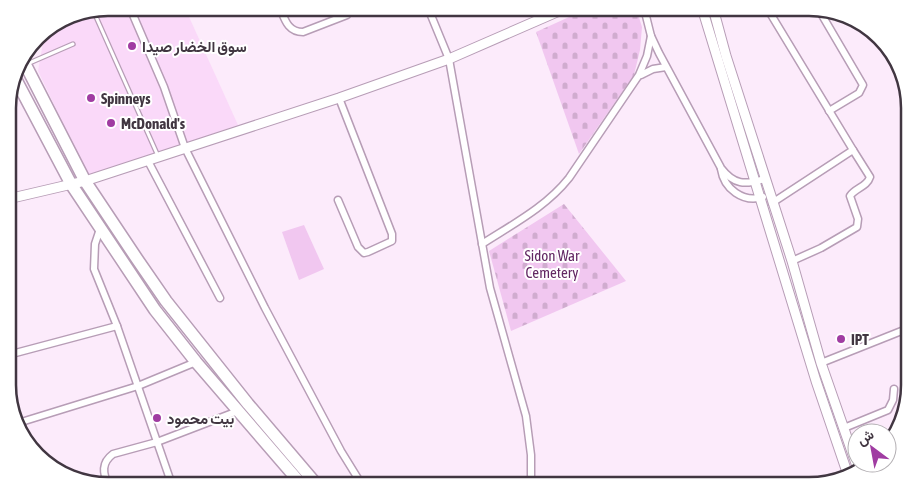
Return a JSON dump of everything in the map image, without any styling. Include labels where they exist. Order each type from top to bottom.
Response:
[{"type":"highway","points":[[26,67],[85,181],[166,301],[309,477]]},
{"type":"highway","points":[[19,85],[72,184],[155,310],[196,362],[294,477]]},
{"type":"main road","points":[[16,197],[85,181],[339,98],[449,59],[548,16]]},
{"type":"main road","points":[[704,16],[817,384],[846,468]]},
{"type":"main road","points":[[715,16],[764,179],[792,261],[821,363],[847,436]]},
{"type":"main road","points":[[817,384],[827,380]]},
{"type":"street","points":[[133,16],[164,87],[185,148],[265,308],[341,451],[357,477]]},
{"type":"street","points":[[284,16],[288,25],[297,32],[303,32],[347,16]]},
{"type":"street","points":[[431,16],[449,59],[468,174],[494,307],[526,416],[531,454],[531,477]]},
{"type":"street","points":[[646,16],[651,36],[666,67],[721,168],[727,185],[736,194],[747,198],[771,199],[853,150]]},
{"type":"street","points":[[772,16],[870,178],[868,182],[850,196],[858,219],[857,227],[821,248],[792,261]]},
{"type":"street","points":[[823,17],[863,85],[859,93],[829,111]]},
{"type":"street","points":[[482,244],[538,208],[560,190],[639,75],[647,56],[651,36]]},
{"type":"street","points":[[639,75],[653,69],[666,67]]},
{"type":"street","points":[[338,200],[361,250],[368,252],[392,241],[392,234],[339,98]]},
{"type":"street","points":[[148,161],[220,298]]},
{"type":"street","points":[[721,168],[731,178],[740,183],[764,179]]},
{"type":"street","points":[[100,228],[95,244],[93,264],[169,477]]},
{"type":"street","points":[[16,353],[116,326]]},
{"type":"street","points":[[821,363],[901,331]]},
{"type":"street","points":[[24,421],[138,386],[196,362]]},
{"type":"street","points":[[844,428],[888,410],[894,400],[894,389]]},
{"type":"street","points":[[106,477],[104,468],[107,458],[113,454],[157,442],[238,411]]},
{"type":"lane","points":[[96,17],[159,157]]},
{"type":"lane","points":[[31,58],[73,44]]},
{"type":"shaded area","points":[[108,16],[189,16],[238,125],[89,178],[38,71],[43,43],[73,23],[90,18]]},
{"type":"green space","points":[[571,16],[639,16],[642,27],[640,50],[634,75],[579,154],[536,32]]},
{"type":"green space","name":"Sidon War Cemetery","points":[[564,204],[626,281],[511,331],[489,251]]},
{"type":"green space","points":[[304,225],[324,269],[299,280],[282,232]]},
{"type":"place","name":"سوق الخضار صيدا","points":[[132,46]]},
{"type":"place","name":"Spinneys","points":[[91,98]]},
{"type":"place","name":"McDonald's","points":[[111,123]]},
{"type":"place","name":"IPT","points":[[841,339]]},
{"type":"place","name":"بيت محمود","points":[[157,418]]}]
